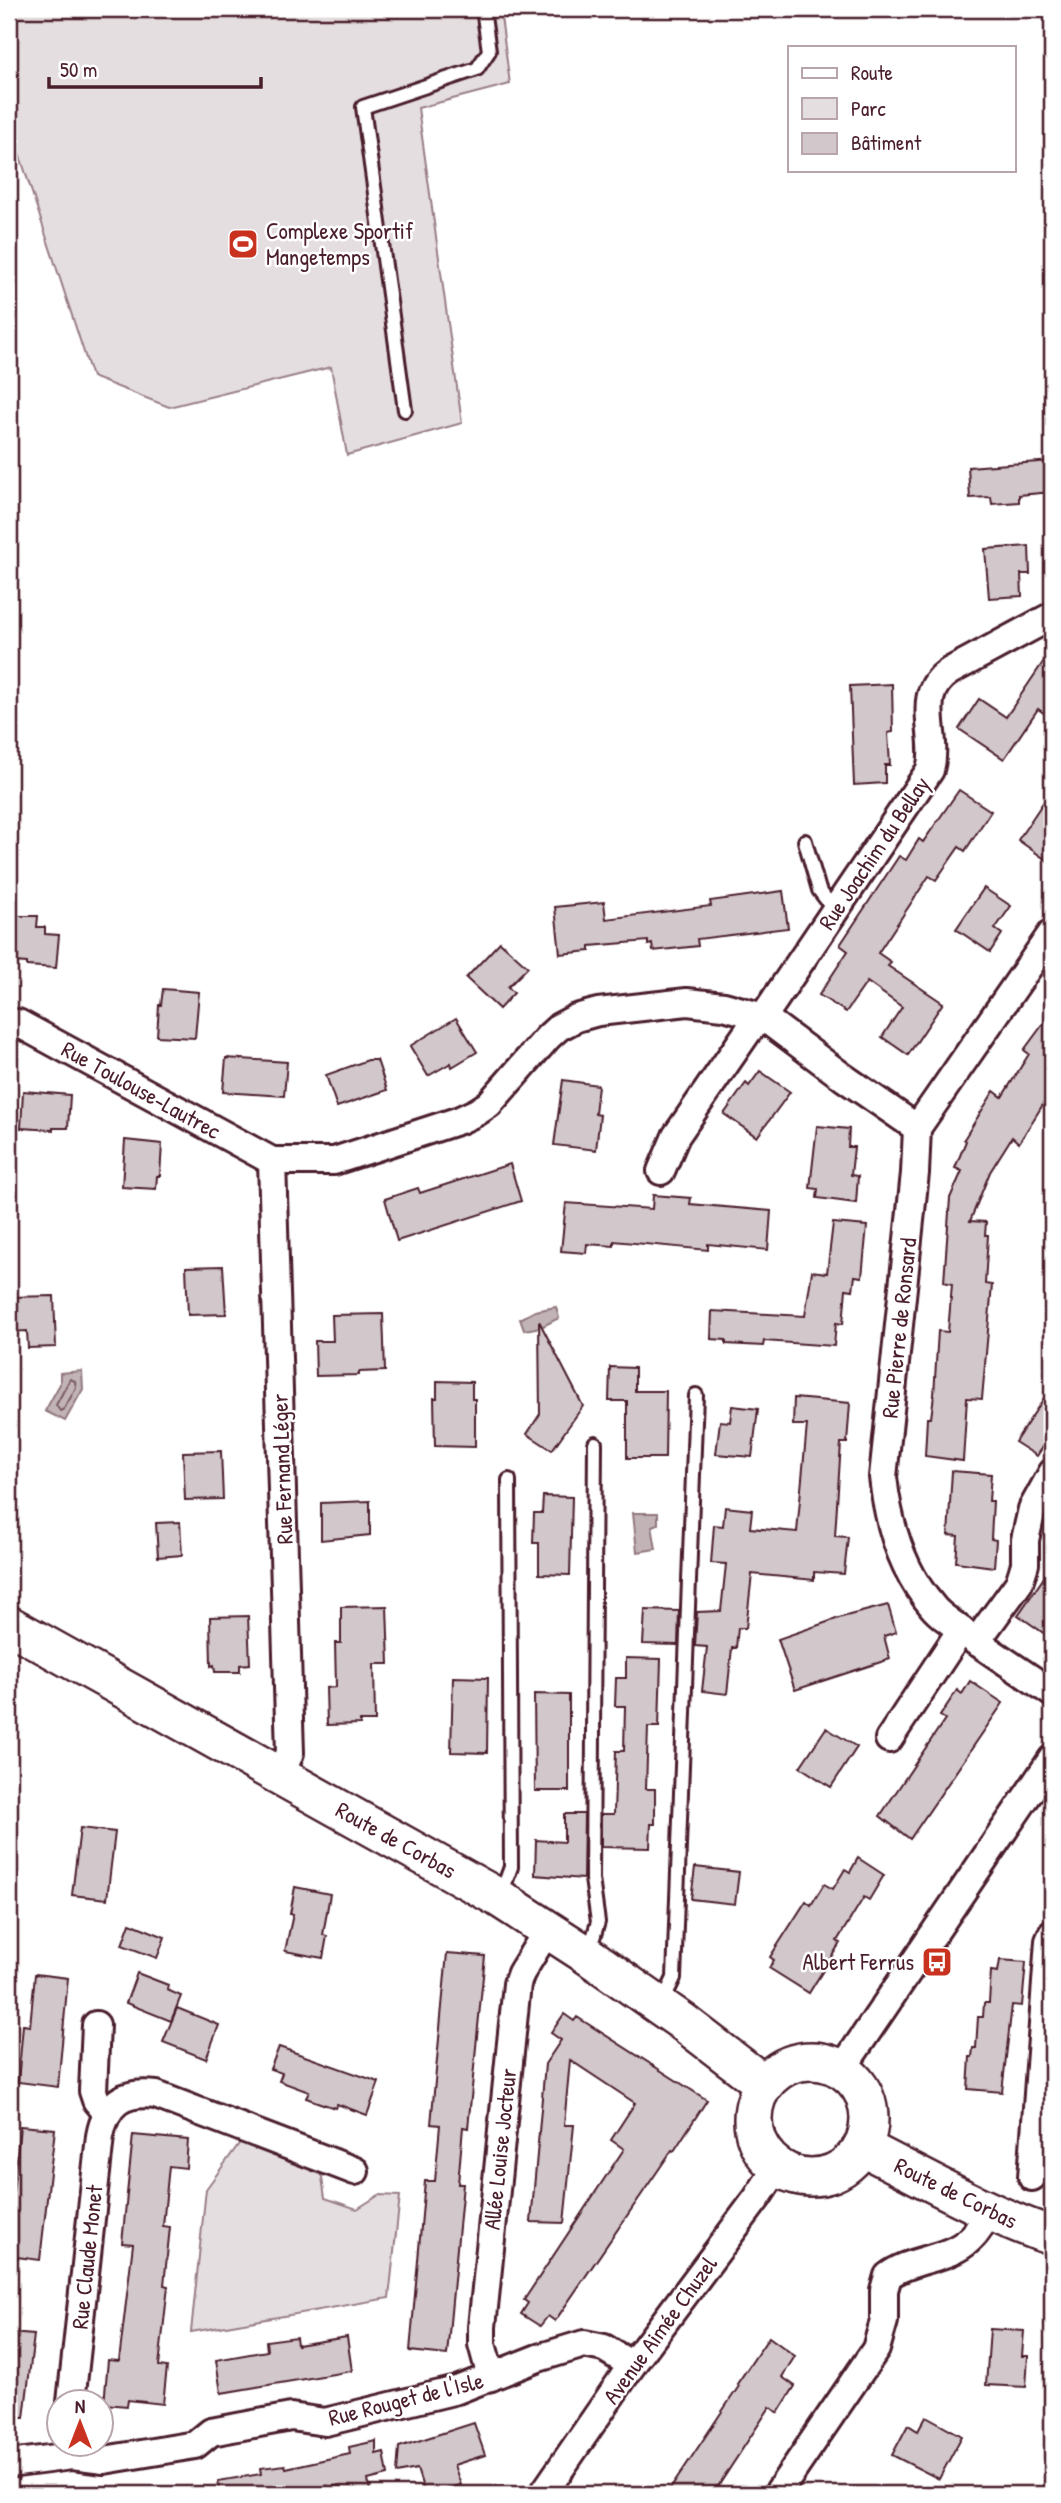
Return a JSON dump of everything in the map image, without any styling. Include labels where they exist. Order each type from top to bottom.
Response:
[{"type":"street","name":"Rue Joachim du Bellay","points":[[661,1171],[676,1136],[749,1030],[763,1017],[930,770],[932,758],[929,702],[935,682],[950,671],[1052,616]]},
{"type":"street","points":[[272,1161],[334,1161],[477,1112],[501,1092],[548,1037],[576,1018],[598,1012],[687,1002],[724,1006],[763,1017],[917,1128],[1052,933]]},
{"type":"street","name":"Rue Toulouse-Lautrec","points":[[9,1024],[18,1023],[272,1161]]},
{"type":"street","name":"Rue Pierre de Ronsard","points":[[917,1128],[915,1173],[883,1477],[887,1510],[911,1575],[934,1609],[1052,1693]]},
{"type":"street","name":"Rue Fernand Léger","points":[[272,1161],[290,1753],[280,1775]]},
{"type":"street","points":[[890,1739],[969,1636],[1019,1583],[1025,1564],[1025,1540],[1032,1509],[1052,1473]]},
{"type":"street","name":"Route de Corbas","points":[[9,1625],[499,1898],[587,1955],[764,2084]]},
{"type":"street","points":[[842,2069],[1052,1759]]},
{"type":"street","name":"Allée Louise Jocteur","points":[[491,2377],[482,2344],[482,2327],[517,1984],[521,1972],[548,1929]]},
{"type":"street","points":[[1032,2177],[1049,1941],[1052,1934]]},
{"type":"street","points":[[96,2025],[93,2091],[96,2100],[107,2113],[111,2106],[131,2095],[156,2095],[355,2171]]},
{"type":"street","points":[[827,2063],[842,2069],[864,2095],[868,2106],[868,2128],[862,2147],[846,2165],[823,2175],[806,2176],[778,2166],[763,2151],[753,2121],[758,2096],[764,2084],[790,2064],[827,2063]]},
{"type":"street","name":"Rue Claude Monet","points":[[73,2388],[100,2136],[107,2113]]},
{"type":"street","name":"Route de Corbas","points":[[862,2147],[989,2210],[1052,2236]]},
{"type":"street","name":"Avenue Aimée Chuzel","points":[[543,2494],[632,2365],[757,2199],[778,2166]]},
{"type":"street","points":[[777,2494],[876,2349],[884,2321],[884,2283],[888,2276],[907,2265],[969,2241],[989,2210]]},
{"type":"street","name":"Rue Rouget de l'Isle","points":[[97,2458],[104,2460],[195,2445],[211,2431],[291,2417],[325,2422],[457,2390],[584,2344],[604,2348],[632,2365]]},
{"type":"street","name":"Rue Rouget de l'Isle","points":[[9,2464],[46,2456]]},
{"type":"lane","points":[[405,410],[363,107],[477,69],[489,51],[483,9]]},
{"type":"lane","points":[[805,841],[819,890],[835,911]]},
{"type":"lane","points":[[661,2007],[674,1978],[696,1395]]},
{"type":"lane","points":[[587,1955],[598,1922],[592,1879],[595,1443]]},
{"type":"lane","points":[[499,1898],[511,1867],[509,1480]]},
{"type":"green space","name":"Complexe Sportif Mangetemps","points":[[9,9],[500,9],[510,84],[418,108],[462,423],[347,455],[331,367],[169,407],[92,377],[9,122]]},
{"type":"green space","points":[[244,2137],[310,2162],[322,2177],[325,2198],[357,2209],[379,2195],[400,2196],[389,2298],[191,2332],[206,2189]]},
{"type":"water","points":[[556,1307],[559,1318],[541,1327],[524,1330],[520,1319],[535,1311]]},
{"type":"water","points":[[82,1371],[83,1389],[65,1421],[45,1411],[60,1384],[60,1373]]},
{"type":"water","points":[[633,1513],[658,1513],[658,1524],[652,1526],[656,1549],[637,1552]]},
{"type":"building","points":[[1052,461],[1052,492],[1019,495],[1019,502],[992,504],[991,497],[970,498],[968,467]]},
{"type":"building","points":[[1029,546],[1030,574],[1021,574],[1022,596],[989,598],[985,549]]},
{"type":"building","points":[[1052,649],[1052,719],[1038,709],[1004,759],[959,729],[979,699],[1006,717]]},
{"type":"building","points":[[892,684],[893,732],[888,733],[890,765],[885,765],[885,783],[854,785],[850,686]]},
{"type":"building","points":[[1052,789],[1052,864],[1018,840]]},
{"type":"building","points":[[959,790],[991,811],[965,851],[959,847],[936,880],[929,876],[878,953],[891,962],[888,966],[943,1003],[908,1055],[882,1037],[902,1007],[867,982],[846,1012],[819,995],[848,951],[840,945],[899,856],[906,860],[919,839],[923,842]]},
{"type":"building","points":[[984,888],[1011,906],[995,929],[1002,934],[990,952],[956,929]]},
{"type":"building","points":[[783,891],[788,928],[697,939],[698,946],[653,951],[652,944],[648,945],[648,941],[590,946],[590,951],[560,954],[555,907],[604,902],[606,919],[711,906],[710,901]]},
{"type":"building","points":[[16,916],[38,916],[37,927],[45,927],[45,934],[59,935],[56,968],[13,962]]},
{"type":"building","points":[[500,942],[528,967],[508,987],[514,993],[499,1009],[466,978]]},
{"type":"building","points":[[163,989],[199,992],[195,1038],[157,1036]]},
{"type":"building","points":[[1052,1012],[1052,1090],[1019,1143],[1012,1137],[990,1172],[970,1221],[986,1222],[985,1235],[988,1235],[985,1284],[992,1285],[982,1399],[967,1398],[963,1461],[925,1456],[927,1418],[931,1418],[934,1395],[938,1331],[948,1332],[952,1284],[944,1282],[950,1198],[962,1171],[955,1168],[966,1141],[964,1139],[994,1091],[1002,1097],[1029,1054],[1024,1050]]},
{"type":"building","points":[[456,1018],[477,1052],[452,1067],[451,1063],[428,1076],[410,1046]]},
{"type":"building","points":[[226,1058],[287,1062],[284,1096],[223,1092]]},
{"type":"building","points":[[368,1060],[377,1060],[387,1090],[337,1107],[326,1075]]},
{"type":"building","points":[[760,1071],[790,1092],[757,1137],[724,1114],[746,1083],[749,1086]]},
{"type":"building","points":[[563,1080],[598,1085],[595,1114],[600,1115],[596,1150],[554,1145]]},
{"type":"building","points":[[23,1091],[70,1095],[68,1128],[21,1128]]},
{"type":"building","points":[[817,1126],[849,1129],[848,1147],[854,1147],[851,1175],[858,1176],[856,1203],[817,1198],[818,1189],[810,1188]]},
{"type":"building","points":[[125,1140],[162,1144],[160,1176],[157,1176],[156,1189],[122,1187]]},
{"type":"building","points":[[510,1164],[521,1201],[397,1241],[385,1199],[418,1188],[420,1193]]},
{"type":"building","points":[[653,1195],[691,1198],[690,1204],[771,1211],[768,1250],[708,1244],[708,1250],[614,1241],[614,1246],[587,1244],[586,1253],[561,1251],[566,1203],[652,1209]]},
{"type":"building","points":[[833,1223],[867,1226],[862,1277],[855,1276],[853,1290],[846,1289],[843,1324],[836,1323],[834,1346],[764,1341],[763,1346],[726,1344],[726,1340],[711,1339],[712,1311],[805,1316],[812,1271],[827,1273]]},
{"type":"building","points":[[223,1266],[226,1314],[188,1315],[186,1267]]},
{"type":"building","points":[[54,1296],[56,1347],[28,1348],[27,1331],[9,1332],[9,1297]]},
{"type":"building","points":[[383,1314],[385,1371],[359,1372],[359,1375],[316,1376],[315,1341],[333,1341],[332,1315]]},
{"type":"building","points":[[539,1321],[583,1406],[552,1450],[527,1434],[540,1414]]},
{"type":"building","points":[[610,1367],[635,1368],[635,1391],[666,1391],[665,1458],[627,1458],[627,1401],[609,1401]]},
{"type":"building","points":[[437,1381],[472,1382],[472,1399],[475,1399],[475,1447],[435,1446],[434,1398],[437,1398]]},
{"type":"building","points":[[1052,1386],[1052,1433],[1037,1456],[1015,1442]]},
{"type":"building","points":[[794,1398],[850,1403],[847,1443],[841,1443],[835,1536],[848,1537],[844,1574],[814,1572],[814,1580],[752,1574],[746,1628],[738,1628],[736,1648],[732,1648],[727,1694],[702,1691],[707,1647],[695,1646],[697,1612],[721,1611],[726,1564],[711,1563],[714,1525],[723,1526],[725,1507],[752,1510],[750,1528],[797,1532],[807,1425],[793,1425]]},
{"type":"building","points":[[732,1406],[758,1409],[752,1457],[716,1454],[720,1421],[730,1422]]},
{"type":"building","points":[[221,1451],[223,1499],[185,1500],[183,1452]]},
{"type":"building","points":[[952,1471],[991,1474],[991,1539],[996,1540],[994,1567],[956,1562],[958,1536],[948,1535]]},
{"type":"building","points":[[543,1496],[572,1497],[570,1575],[539,1574],[539,1543],[533,1543],[534,1513],[542,1513]]},
{"type":"building","points":[[370,1501],[370,1535],[321,1540],[321,1503]]},
{"type":"building","points":[[180,1522],[182,1555],[158,1557],[156,1523]]},
{"type":"building","points":[[1052,1566],[1052,1639],[1018,1615]]},
{"type":"building","points":[[888,1605],[896,1632],[884,1636],[890,1659],[795,1690],[778,1639],[842,1617]]},
{"type":"building","points":[[387,1606],[389,1664],[374,1664],[375,1721],[327,1725],[326,1688],[336,1687],[335,1643],[341,1643],[341,1607]]},
{"type":"building","points":[[645,1610],[679,1611],[678,1645],[643,1644]]},
{"type":"building","points":[[248,1616],[250,1664],[240,1665],[240,1672],[215,1672],[214,1665],[211,1666],[210,1617]]},
{"type":"building","points":[[626,1658],[661,1659],[659,1727],[648,1727],[646,1789],[655,1789],[655,1824],[651,1824],[650,1848],[601,1847],[601,1814],[614,1814],[616,1751],[624,1751],[625,1706],[615,1706],[616,1678],[626,1678]]},
{"type":"building","points":[[453,1677],[488,1678],[487,1753],[451,1752]]},
{"type":"building","points":[[970,1681],[1003,1703],[910,1839],[880,1816],[945,1719],[940,1716],[957,1690],[962,1694]]},
{"type":"building","points":[[534,1694],[569,1695],[569,1791],[535,1791]]},
{"type":"building","points":[[826,1728],[857,1747],[831,1787],[800,1767]]},
{"type":"building","points":[[564,1814],[584,1814],[583,1879],[535,1875],[536,1840],[564,1842]]},
{"type":"building","points":[[80,1828],[115,1832],[107,1899],[72,1895]]},
{"type":"building","points":[[858,1858],[884,1875],[869,1900],[864,1897],[809,1993],[769,1968],[774,1960],[770,1957],[806,1901],[811,1905],[824,1884],[833,1889],[845,1869],[850,1872]]},
{"type":"building","points":[[695,1867],[739,1872],[735,1904],[691,1899]]},
{"type":"building","points":[[295,1887],[330,1894],[323,1935],[327,1936],[323,1958],[285,1951],[293,1914],[290,1914]]},
{"type":"building","points":[[130,1923],[165,1937],[157,1958],[122,1945]]},
{"type":"building","points":[[447,1953],[485,1956],[468,2128],[463,2127],[458,2184],[463,2184],[447,2355],[410,2351],[425,2181],[435,2181],[440,2125],[431,2124]]},
{"type":"building","points":[[1000,1960],[1026,1962],[1022,2006],[1012,2005],[1002,2092],[968,2089],[970,2057],[973,2048],[976,2048],[978,2017],[983,2017],[984,2003],[989,2003],[991,1971],[998,1972]]},
{"type":"building","points":[[137,1973],[168,1985],[167,1990],[181,1996],[171,2021],[126,2003]]},
{"type":"building","points":[[35,1974],[68,1978],[58,2087],[18,2082],[23,2025],[30,2026]]},
{"type":"building","points":[[177,2008],[219,2025],[206,2059],[163,2042]]},
{"type":"building","points":[[564,2014],[574,2021],[577,2017],[707,2100],[555,2321],[548,2316],[540,2326],[521,2314],[528,2303],[524,2300],[624,2149],[611,2140],[635,2103],[570,2060],[564,2125],[574,2125],[564,2223],[531,2222],[545,2064],[561,2040],[551,2033]]},
{"type":"building","points":[[279,2047],[379,2082],[367,2115],[337,2104],[335,2108],[306,2098],[309,2092],[279,2081],[282,2073],[270,2069]]},
{"type":"building","points":[[20,2126],[55,2129],[40,2260],[9,2256]]},
{"type":"building","points":[[133,2135],[188,2140],[186,2168],[169,2166],[163,2226],[170,2227],[164,2285],[168,2286],[159,2366],[167,2367],[163,2404],[128,2400],[127,2406],[116,2405],[116,2388],[105,2388],[108,2360],[119,2361],[133,2244],[122,2243]]},
{"type":"building","points":[[990,2329],[1024,2331],[1022,2356],[1028,2356],[1026,2387],[986,2385]]},
{"type":"building","points":[[9,2333],[34,2335],[24,2418],[9,2418]]},
{"type":"building","points":[[296,2337],[297,2345],[347,2337],[352,2371],[221,2393],[216,2360],[267,2351],[266,2341]]},
{"type":"building","points":[[769,2337],[795,2356],[782,2377],[795,2386],[778,2413],[770,2407],[713,2494],[667,2494],[739,2386],[737,2384]]},
{"type":"building","points":[[926,2416],[962,2436],[939,2479],[892,2455],[908,2425],[918,2431]]},
{"type":"building","points":[[474,2423],[485,2455],[454,2465],[461,2485],[425,2494],[417,2469],[397,2473],[399,2447]]},
{"type":"building","points":[[376,2441],[376,2454],[384,2452],[388,2475],[368,2480],[370,2490],[341,2494],[339,2485],[276,2494],[219,2494],[218,2481],[261,2474],[260,2468],[285,2465],[286,2468],[350,2454],[349,2447]]},
{"type":"place","name":"Complexe Sportif Mangetemps","points":[[243,244]]},
{"type":"place","name":"Albert Ferrus","points":[[937,1962]]}]
